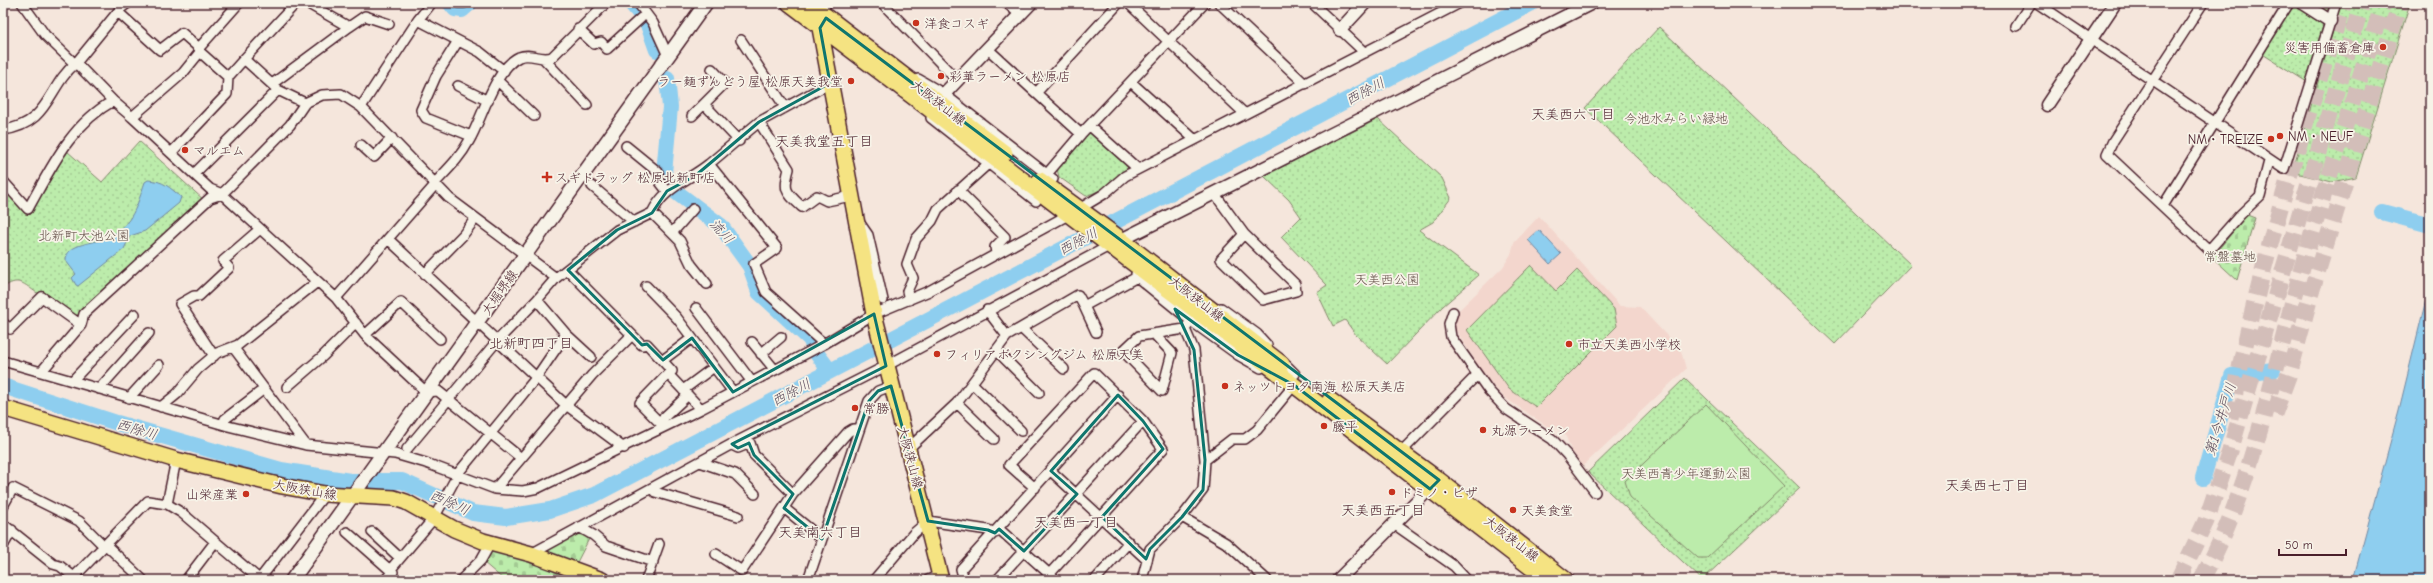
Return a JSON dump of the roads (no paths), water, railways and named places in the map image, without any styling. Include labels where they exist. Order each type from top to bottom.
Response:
[{"type":"main road","name":"大堀堺線","points":[[292,580],[706,3]]},
{"type":"main road","name":"大阪狭山線","points":[[789,3],[820,13],[906,76],[1076,213],[1294,380],[1566,580]]},
{"type":"main road","name":"大阪狭山線","points":[[820,13],[830,82],[874,317],[891,386],[928,521],[936,578]]},
{"type":"main road","name":"大阪狭山線","points":[[820,13],[930,109],[1076,213]]},
{"type":"main road","name":"大阪狭山線","points":[[1294,380],[1401,452],[1434,484],[1547,580]]},
{"type":"main road","name":"大阪狭山線","points":[[3,408],[176,460],[325,494],[355,492],[394,498],[406,502],[490,544],[531,554],[602,580]]},
{"type":"street","points":[[22,3],[44,35],[76,63],[113,101],[210,189],[222,194],[336,298],[365,336],[426,392],[438,391],[521,458]]},
{"type":"street","points":[[3,130],[16,128],[36,116],[76,63],[118,12],[128,3]]},
{"type":"street","points":[[132,117],[183,73],[239,3]]},
{"type":"street","points":[[171,153],[227,94],[228,77],[296,3]]},
{"type":"street","points":[[308,3],[349,27]]},
{"type":"street","points":[[458,3],[464,3]]},
{"type":"street","points":[[336,298],[457,159],[471,136],[504,71],[518,58],[526,55],[544,59],[552,56],[562,48],[578,29],[606,3]]},
{"type":"street","points":[[638,3],[654,24],[668,56]]},
{"type":"street","points":[[883,3],[958,80]]},
{"type":"street","points":[[1007,3],[1020,15]]},
{"type":"street","points":[[944,94],[1031,3]]},
{"type":"street","points":[[1037,92],[1118,3]]},
{"type":"street","points":[[1128,3],[1245,114]]},
{"type":"street","points":[[906,76],[920,80],[944,94],[1050,177],[1081,134],[1205,3]]},
{"type":"street","points":[[1219,3],[1305,84]]},
{"type":"street","points":[[1312,3],[1365,53]]},
{"type":"street","points":[[1340,30],[1366,3]]},
{"type":"street","points":[[3,361],[161,407],[306,445],[380,456],[400,455],[495,489],[523,491],[538,488],[624,448],[824,345],[874,317],[929,291],[996,253],[1076,213],[1104,194],[1125,176],[1194,139],[1305,84],[1460,3]]},
{"type":"street","points":[[531,554],[732,444],[987,310],[1112,241],[1214,193],[1592,3]]},
{"type":"street","points":[[2016,26],[2031,3]]},
{"type":"street","points":[[2037,3],[2269,161],[2284,169],[2288,161],[2336,3]]},
{"type":"street","points":[[2047,105],[2115,3]]},
{"type":"street","points":[[2203,3],[2113,141],[2107,154],[2209,250],[2240,215],[2260,196],[2269,161]]},
{"type":"street","points":[[2163,206],[2289,3]]},
{"type":"street","points":[[2302,3],[2330,21]]},
{"type":"street","points":[[361,107],[430,4]]},
{"type":"street","points":[[118,12],[160,50],[182,34],[228,77]]},
{"type":"street","points":[[194,174],[275,87],[349,27],[365,16],[389,24]]},
{"type":"street","points":[[578,29],[594,44],[601,42],[607,49],[641,18]]},
{"type":"street","points":[[418,20],[480,52],[504,71]]},
{"type":"street","points":[[741,40],[785,107]]},
{"type":"street","points":[[458,41],[436,76],[421,110],[426,118],[471,136]]},
{"type":"street","points":[[988,49],[1037,92],[1081,134]]},
{"type":"street","points":[[244,59],[275,87],[305,103]]},
{"type":"street","points":[[544,59],[587,105]]},
{"type":"street","points":[[692,116],[725,83],[712,70]]},
{"type":"street","points":[[498,81],[534,116]]},
{"type":"street","points":[[407,449],[497,341],[556,278],[568,270],[616,230],[652,213],[657,202],[667,191],[695,176],[739,141],[759,122],[830,82]]},
{"type":"street","points":[[1131,82],[1194,139]]},
{"type":"street","points":[[458,86],[488,101]]},
{"type":"street","points":[[41,372],[81,326],[84,314],[210,198],[222,194],[290,125],[305,103],[322,95],[341,94],[361,107],[434,184],[475,219],[526,254],[556,278]]},
{"type":"street","points":[[3,182],[28,208],[59,153],[83,123],[98,109],[113,101]]},
{"type":"street","points":[[704,104],[739,141]]},
{"type":"street","points":[[930,109],[931,119],[1036,200]]},
{"type":"street","points":[[759,122],[789,169],[785,184],[786,191],[802,207],[817,196],[827,202],[851,196]]},
{"type":"street","points":[[1090,126],[1138,169]]},
{"type":"street","points":[[361,145],[374,157],[392,138]]},
{"type":"street","points":[[626,146],[658,172],[660,182],[667,191]]},
{"type":"street","points":[[709,164],[777,248],[754,264],[766,292],[824,345]]},
{"type":"street","points":[[909,300],[907,291],[913,278],[907,264],[916,239],[932,221],[938,209],[988,164]]},
{"type":"street","points":[[592,186],[634,222]]},
{"type":"street","points":[[958,190],[1005,237],[994,247],[996,253]]},
{"type":"street","points":[[1214,193],[1244,234],[1294,284],[1296,291],[1263,300],[1221,258],[1244,234]]},
{"type":"street","points":[[672,233],[693,208]]},
{"type":"street","points":[[652,213],[680,242],[691,264],[707,284]]},
{"type":"street","points":[[855,217],[868,235],[883,300]]},
{"type":"street","points":[[425,274],[463,235],[475,219]]},
{"type":"street","points":[[214,356],[180,304],[194,296],[199,296],[229,268],[223,261],[260,229]]},
{"type":"street","points":[[388,239],[566,405],[624,448]]},
{"type":"street","points":[[1151,255],[1257,334],[1294,380]]},
{"type":"street","points":[[568,270],[642,345],[647,344],[672,371],[640,403],[660,422],[686,392],[714,367]]},
{"type":"street","points":[[1084,306],[1136,276],[1192,321],[1238,355],[1294,380]]},
{"type":"street","points":[[161,407],[177,394],[198,369],[214,356],[232,347],[317,282]]},
{"type":"street","points":[[646,286],[677,318],[733,392]]},
{"type":"street","points":[[909,448],[958,402],[973,384],[1007,336],[1078,296],[1096,332]]},
{"type":"street","points":[[5,329],[42,298],[81,326]]},
{"type":"street","points":[[537,300],[566,334],[591,357]]},
{"type":"street","points":[[365,336],[401,302],[440,339]]},
{"type":"street","points":[[696,308],[752,382]]},
{"type":"street","points":[[987,310],[1007,336]]},
{"type":"street","points":[[1453,312],[1449,324],[1451,337],[1477,375],[1506,409],[1552,439],[1595,492]]},
{"type":"street","points":[[72,381],[135,314]]},
{"type":"street","points":[[1154,334],[1172,353],[1162,391],[1124,351],[1139,336],[1184,329],[1192,321]]},
{"type":"street","points":[[287,387],[323,356],[356,323]]},
{"type":"street","points":[[1021,328],[1064,369]]},
{"type":"street","points":[[1142,580],[1146,559],[1150,549],[1182,517],[1203,490],[1204,460],[1194,350],[1184,329]]},
{"type":"street","points":[[99,389],[149,334]]},
{"type":"street","points":[[390,570],[435,516],[456,476],[536,378],[566,334]]},
{"type":"street","points":[[495,489],[592,375],[632,335]]},
{"type":"street","points":[[761,354],[781,337]]},
{"type":"street","points":[[662,360],[692,338]]},
{"type":"street","points":[[752,342],[775,370]]},
{"type":"street","points":[[232,347],[306,445]]},
{"type":"street","points":[[997,351],[1039,393]]},
{"type":"street","points":[[129,398],[159,365]]},
{"type":"street","points":[[874,580],[914,533],[928,521],[997,531],[1024,551],[1050,578],[1163,449],[1143,421],[1094,373],[1009,465],[1035,488]]},
{"type":"street","points":[[668,374],[701,409]]},
{"type":"street","points":[[1401,452],[1477,375]]},
{"type":"street","points":[[1204,460],[1232,439],[1245,439],[1257,430],[1294,380]]},
{"type":"street","points":[[973,384],[1021,431]]},
{"type":"street","points":[[808,580],[858,429],[869,401],[878,391],[891,386]]},
{"type":"street","points":[[223,424],[225,419],[264,390]]},
{"type":"street","points":[[964,580],[961,569],[997,531],[1118,395]]},
{"type":"street","points":[[958,402],[994,439]]},
{"type":"street","points":[[997,580],[1143,421]]},
{"type":"street","points":[[716,554],[742,570],[793,494],[848,432],[853,429],[858,429]]},
{"type":"street","points":[[732,444],[738,448],[750,442],[754,455],[793,494]]},
{"type":"street","points":[[167,504],[176,460]]},
{"type":"street","points":[[700,462],[734,474],[754,494]]},
{"type":"street","points":[[1051,471],[1146,559]]},
{"type":"street","points":[[1338,580],[1434,484]]},
{"type":"street","points":[[3,506],[13,488],[79,521],[143,580]]},
{"type":"street","points":[[652,488],[655,492],[738,516]]},
{"type":"street","points":[[3,524],[53,564],[60,566],[72,579],[148,501],[167,504],[182,513],[259,580],[325,494]]},
{"type":"street","points":[[784,508],[822,539]]},
{"type":"street","points":[[1182,517],[1226,543],[1267,580]]},
{"type":"street","points":[[1394,524],[1454,566],[1467,580]]},
{"type":"street","points":[[579,527],[593,535],[606,546],[653,562]]},
{"type":"street","points":[[3,546],[12,530]]},
{"type":"street","points":[[347,532],[393,572],[385,580]]},
{"type":"street","points":[[372,532],[400,558]]},
{"type":"street","points":[[186,580],[215,542]]},
{"type":"street","points":[[1098,579],[1129,542]]},
{"type":"street","points":[[461,580],[481,560],[490,544]]},
{"type":"street","points":[[646,580],[659,544]]},
{"type":"water","points":[[148,180],[162,183],[170,187],[181,197],[179,203],[145,231],[130,236],[124,249],[78,286],[76,285],[72,278],[76,274],[66,261],[67,255],[76,247],[109,237],[124,226],[133,213],[145,182]]},
{"type":"water","points":[[1539,230],[1561,254],[1550,264],[1528,240]]},
{"type":"water","points":[[2430,283],[2430,580],[2353,580],[2399,410]]},
{"type":"waterway","name":"流川","points":[[450,3],[455,9],[462,10],[470,3]]},
{"type":"waterway","name":"流川","points":[[631,3],[647,22],[657,50]]},
{"type":"waterway","name":"西除川","points":[[3,386],[117,423],[281,470],[350,481],[402,481],[473,513],[506,517],[550,510],[594,495],[1532,3]]},
{"type":"waterway","name":"流川","points":[[667,78],[670,107],[664,173],[672,189],[721,226],[750,266],[759,292],[810,339],[817,354],[830,371]]},
{"type":"waterway","name":"第1今井戸川","points":[[2382,212],[2430,225]]},
{"type":"waterway","name":"第1今井戸川","points":[[2203,478],[2232,376],[2273,370]]},
{"type":"tunnel","points":[[2230,418],[2252,313],[2280,209],[2311,105],[2344,3]]},
{"type":"tunnel","points":[[2178,580],[2206,521],[2230,451],[2362,3]]},
{"type":"tunnel","points":[[2201,580],[2218,547],[2233,512],[2257,440],[2295,294],[2316,221],[2383,3]]},
{"type":"tunnel","points":[[2274,414],[2290,371],[2312,289],[2400,3]]},
{"type":"place","name":"洋食コスギ","points":[[916,23]]},
{"type":"place","name":"災害用備蓄倉庫","points":[[2383,47]]},
{"type":"place","name":"彩華ラーメン 松原店","points":[[941,76]]},
{"type":"place","name":"ラー麺ずんどう屋 松原天美我堂","points":[[851,81]]},
{"type":"place","name":"NM・NEUF","points":[[2280,136]]},
{"type":"place","name":"NM・TREIZE","points":[[2271,139]]},
{"type":"place","name":"マルエム","points":[[185,150]]},
{"type":"place","name":"スギドラッグ 松原北新町店","points":[[547,177]]},
{"type":"place","name":"市立天美西小学校","points":[[1569,344]]},
{"type":"place","name":"フィリアボクシングジム 松原天美","points":[[937,354]]},
{"type":"place","name":"ネッツトヨタ南海 松原天美店","points":[[1225,386]]},
{"type":"place","name":"常勝","points":[[855,408]]},
{"type":"place","name":"藤平","points":[[1324,426]]},
{"type":"place","name":"丸源ラーメン","points":[[1483,430]]},
{"type":"place","name":"ドミノ・ピザ","points":[[1392,492]]},
{"type":"place","name":"山栄産業","points":[[246,494]]},
{"type":"place","name":"天美食堂","points":[[1513,510]]},
{"type":"district","name":"天美西六丁目","points":[[1573,114]]},
{"type":"district","name":"天美我堂五丁目","points":[[824,141]]},
{"type":"district","name":"北新町四丁目","points":[[531,343]]},
{"type":"district","name":"天美西七丁目","points":[[1987,485]]},
{"type":"district","name":"天美西五丁目","points":[[1383,510]]},
{"type":"district","name":"天美西一丁目","points":[[1076,522]]},
{"type":"district","name":"天美南六丁目","points":[[820,532]]},
{"type":"park label","name":"今池水みらい緑地","points":[[1676,118]]},
{"type":"park label","name":"北新町大池公園","points":[[84,235]]},
{"type":"park label","name":"常盤墓地","points":[[2230,256]]},
{"type":"park label","name":"天美西公園","points":[[1387,279]]},
{"type":"park label","name":"天美西青少年運動公園","points":[[1686,473]]}]
